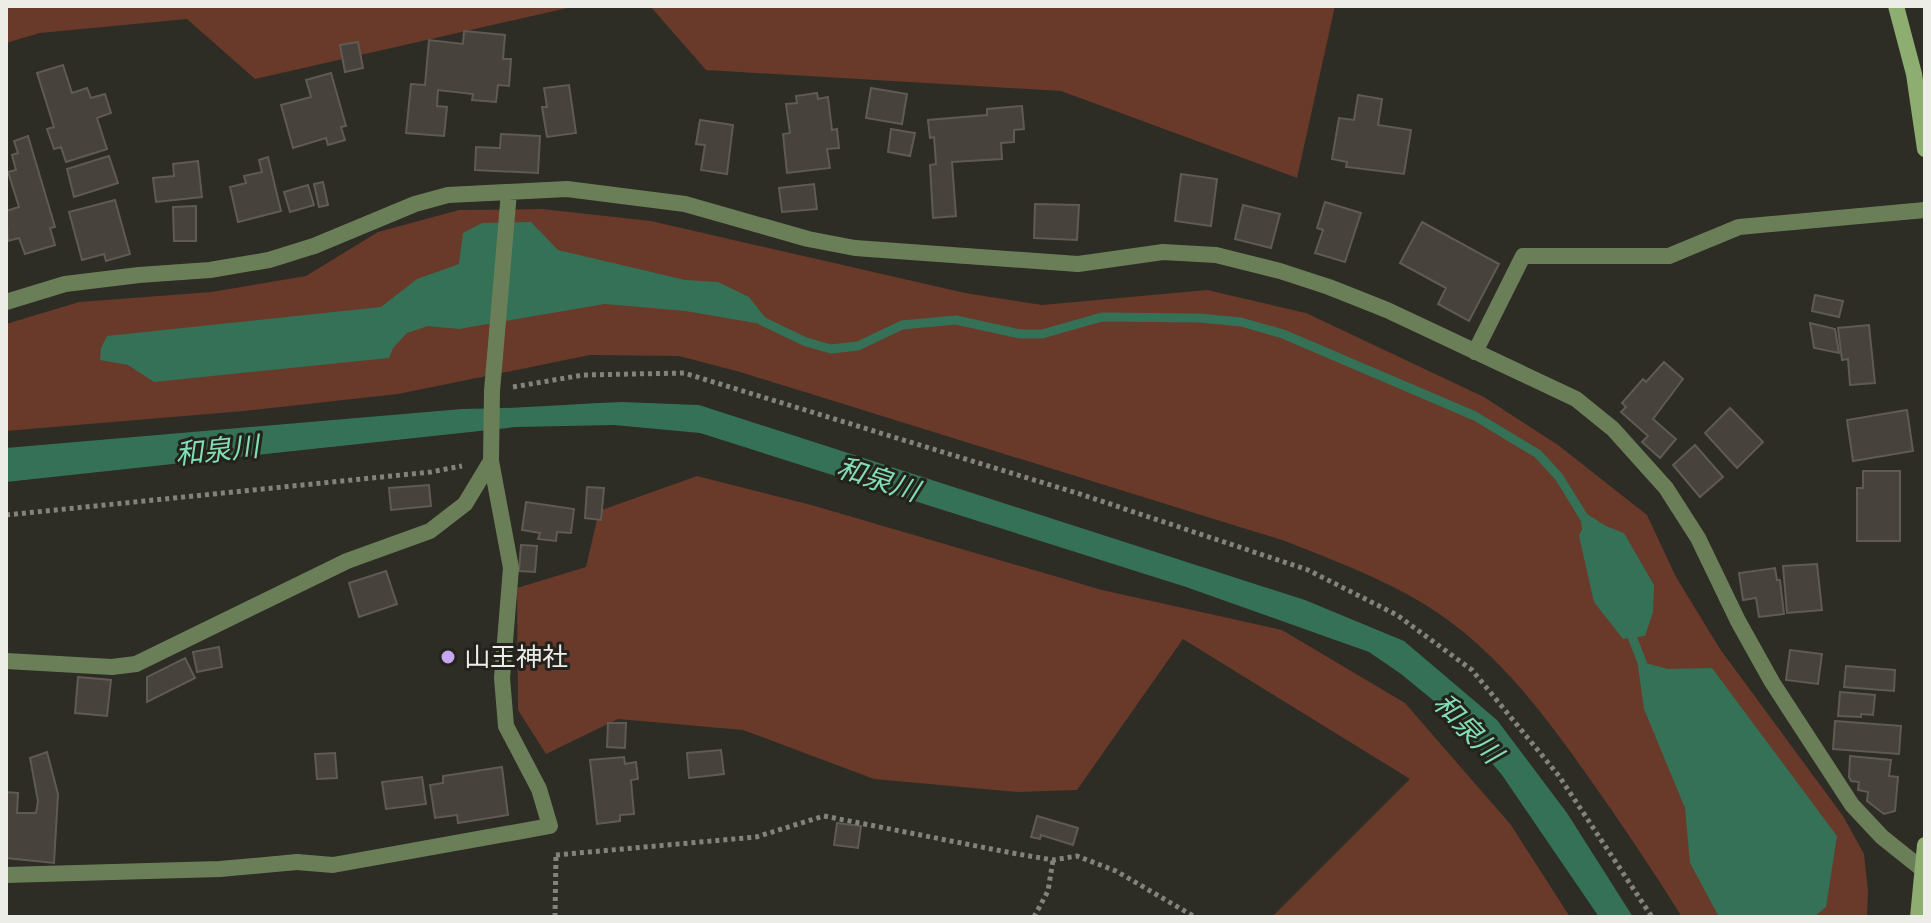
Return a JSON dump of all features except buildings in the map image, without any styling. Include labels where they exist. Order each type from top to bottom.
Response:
[{"type":"street","points":[[1896,6],[1914,74],[1925,149]]},
{"type":"street","points":[[6,302],[65,284],[210,270],[269,260],[314,246],[415,204],[448,195],[567,189],[685,204],[808,239],[855,248],[1078,264],[1163,252],[1216,255],[1329,287],[1387,310],[1576,399],[1613,429],[1666,488],[1698,538],[1772,682],[1852,805],[1882,837],[1922,869]]},
{"type":"street","points":[[6,875],[220,869],[297,862],[333,865],[550,826],[539,789],[506,726],[502,678],[511,568],[491,461],[492,391],[509,192]]},
{"type":"street","points":[[1475,352],[1523,256],[1669,256],[1739,227],[1925,210]]},
{"type":"street","points":[[6,661],[112,667],[136,664],[347,561],[430,531],[465,504],[491,461]]},
{"type":"street","points":[[1916,914],[1925,845]]},
{"type":"path","points":[[492,391],[583,375],[684,373],[1080,494],[1308,570],[1397,615],[1472,670],[1559,776],[1652,917]]},
{"type":"path","points":[[6,515],[431,472],[491,461]]},
{"type":"path","points":[[556,855],[756,837],[824,816],[1053,860],[1077,856],[1116,871],[1195,917]]},
{"type":"path","points":[[550,826],[556,855],[555,917]]},
{"type":"path","points":[[1034,917],[1048,891],[1053,860]]},
{"type":"shaded area","points":[[6,6],[576,6],[255,79],[187,19],[40,33],[6,43]]},
{"type":"shaded area","points":[[650,6],[1335,6],[1297,178],[1061,91],[706,70]]},
{"type":"shaded area","points":[[542,209],[651,221],[965,293],[1042,305],[1207,290],[1306,313],[1484,397],[1558,445],[1647,515],[1676,577],[1720,649],[1843,816],[1864,854],[1867,917],[1682,917],[1587,775],[1514,681],[1449,620],[1373,577],[1285,541],[740,372],[679,356],[590,355],[398,394],[244,411],[6,431],[6,324],[79,302],[211,292],[306,276],[378,232],[459,210]]},
{"type":"shaded area","points":[[697,476],[815,506],[1102,590],[1282,630],[1405,703],[1511,825],[1570,917],[1272,917],[1410,779],[1183,639],[1077,790],[1017,792],[874,779],[743,730],[618,719],[546,754],[518,710],[517,588],[586,567],[599,511]]},
{"type":"water","points":[[531,222],[558,250],[685,280],[718,282],[749,297],[772,326],[685,311],[605,304],[459,329],[428,326],[407,333],[393,348],[389,358],[154,382],[128,365],[100,360],[107,336],[381,307],[417,279],[459,264],[463,233],[482,223]]},
{"type":"water","name":"和泉川","points":[[622,402],[699,405],[1305,600],[1404,641],[1497,720],[1567,813],[1633,917],[1599,917],[1502,775],[1451,715],[1369,652],[1186,587],[700,433],[614,425],[516,427],[6,482],[6,448],[462,409]]},
{"type":"water","points":[[1579,509],[1624,533],[1654,585],[1653,612],[1645,636],[1623,639],[1594,602],[1579,536],[1582,529]]},
{"type":"water","points":[[1636,652],[1642,662],[1668,669],[1712,668],[1837,836],[1826,907],[1814,917],[1719,917],[1690,863],[1685,808],[1644,709]]},
{"type":"waterway","points":[[762,321],[806,342],[831,349],[858,346],[902,325],[956,320],[1020,334],[1042,334],[1102,317],[1199,318],[1241,322],[1283,334],[1475,416],[1538,454],[1559,477],[1585,519]]},
{"type":"waterway","points":[[1629,629],[1642,662]]},
{"type":"place","name":"山王神社","points":[[448,657]]}]
